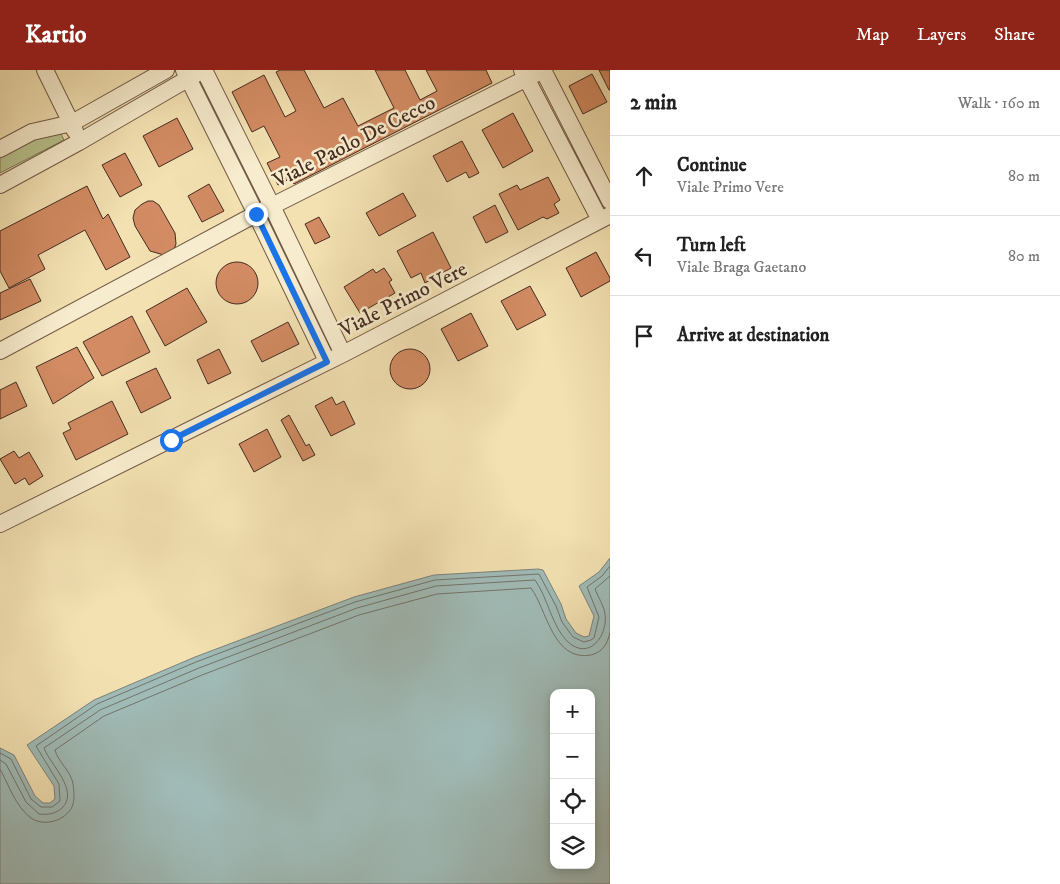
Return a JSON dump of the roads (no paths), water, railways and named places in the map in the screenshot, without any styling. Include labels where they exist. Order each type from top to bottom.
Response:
[{"type":"street","points":[[45,70],[80,142]]},
{"type":"street","points":[[0,149],[32,132],[72,123],[166,70]]},
{"type":"street","points":[[0,185],[80,142],[186,74],[204,70],[343,354]]},
{"type":"street","points":[[543,70],[610,202]]},
{"type":"street","name":"Viale Paolo De Cecco","points":[[0,351],[524,74],[543,70]]},
{"type":"street","points":[[186,74],[327,362]]},
{"type":"street","points":[[524,74],[605,218]]},
{"type":"street","name":"Viale Primo Vere","points":[[0,524],[343,354],[605,218]]},
{"type":"water","points":[[610,558],[610,884],[0,884],[0,748],[14,755],[35,796],[43,803],[50,803],[55,799],[54,786],[27,745],[94,700],[195,657],[354,597],[434,575],[538,569],[543,570],[561,604],[566,619],[576,633],[584,637],[589,636],[594,616],[579,586],[599,572]]}]
